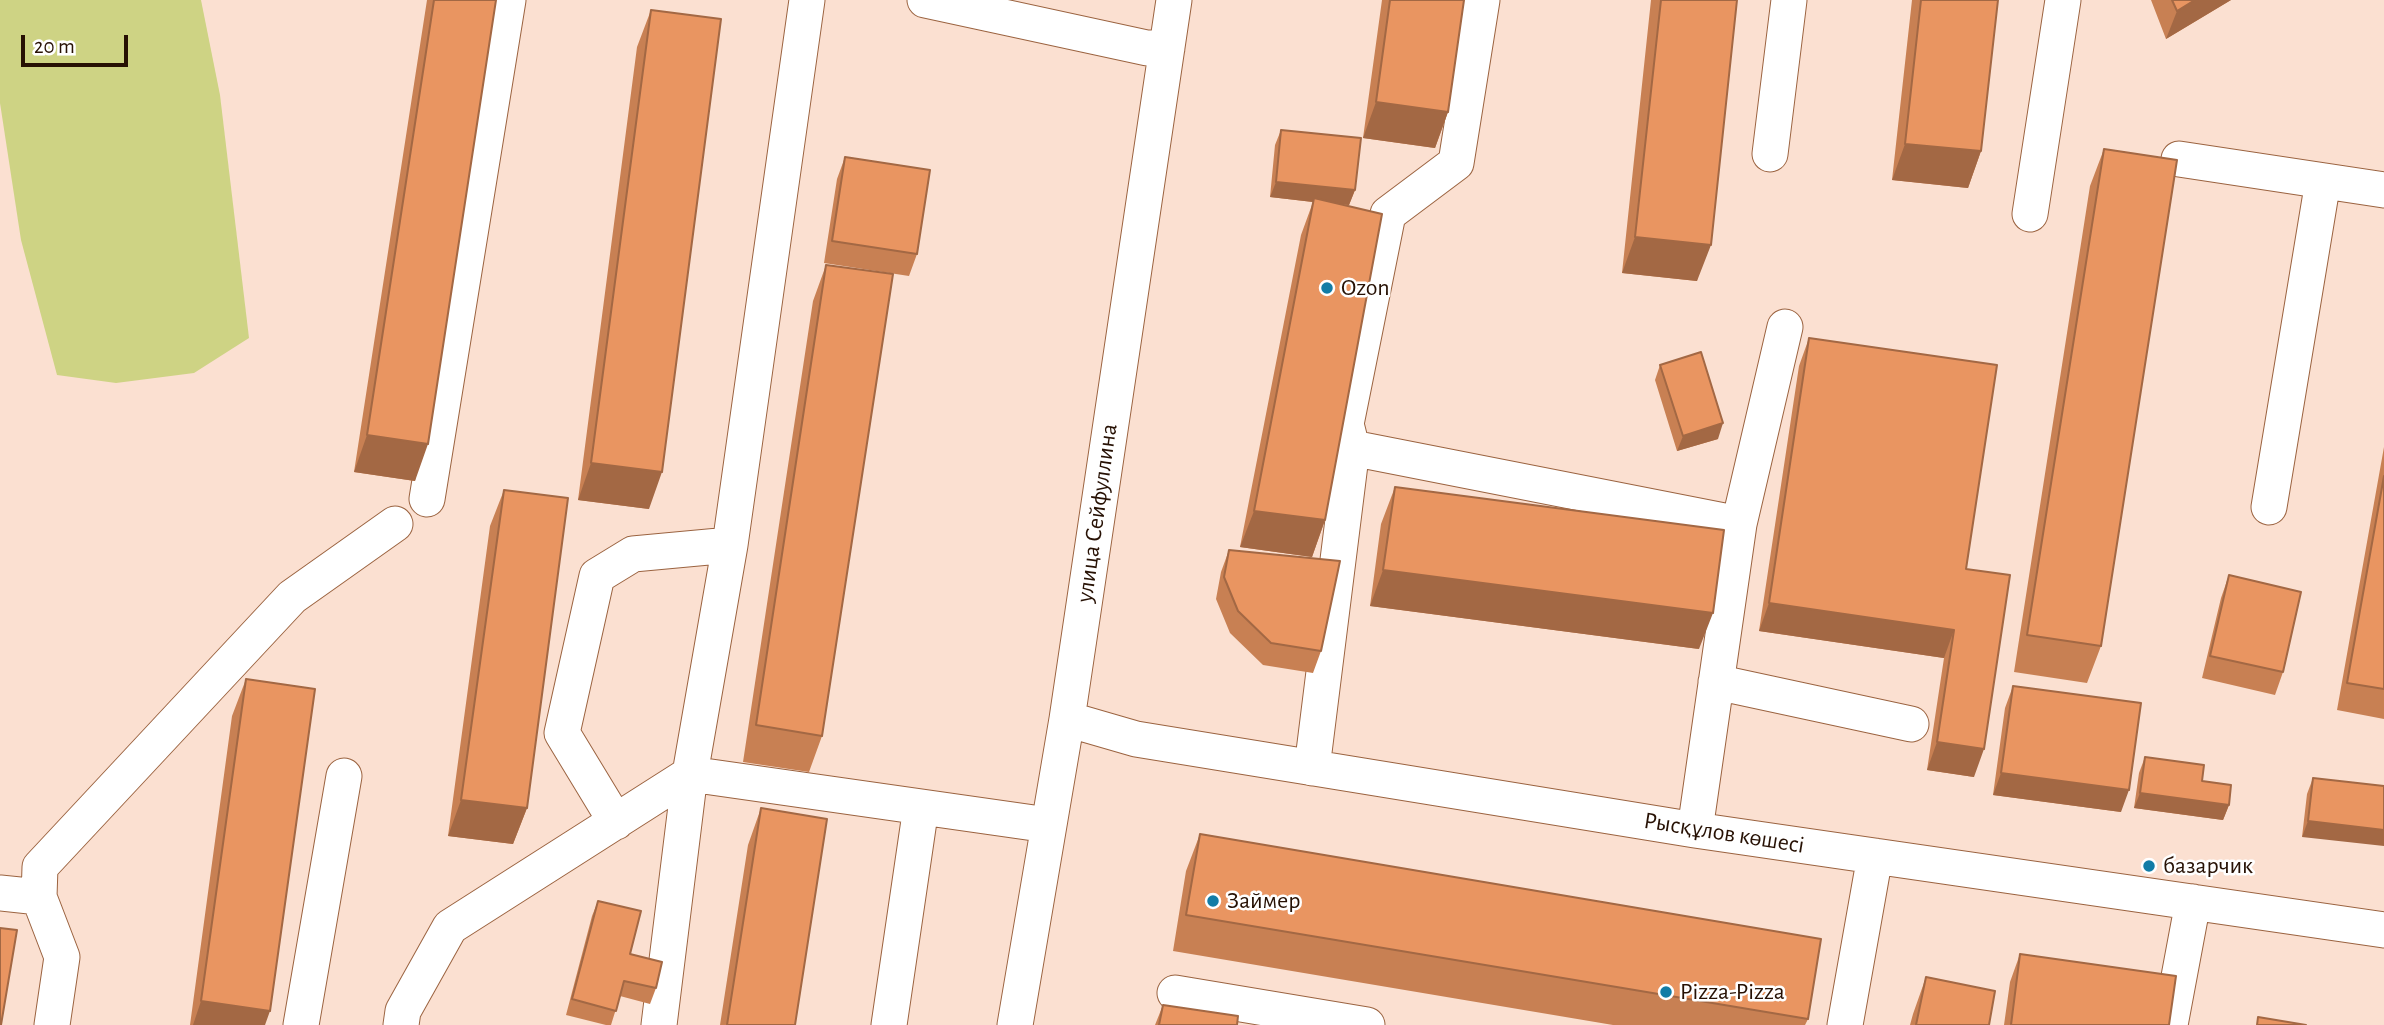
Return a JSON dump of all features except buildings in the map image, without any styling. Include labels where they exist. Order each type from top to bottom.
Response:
[{"type":"street","points":[[427,499],[508,0]]},
{"type":"street","points":[[659,1025],[690,774],[730,545],[807,0]]},
{"type":"street","points":[[925,0],[1147,48],[1167,48]]},
{"type":"street","name":"улица Сейфуллина","points":[[1015,1025],[1067,719],[1174,0]]},
{"type":"street","points":[[1312,768],[1352,448],[1346,424],[1388,214],[1456,163],[1482,0]]},
{"type":"street","points":[[1770,154],[1789,0]]},
{"type":"street","points":[[2030,214],[2063,0]]},
{"type":"street","points":[[2179,159],[2384,190]]},
{"type":"street","points":[[2269,507],[2323,181]]},
{"type":"street","points":[[1695,830],[1739,524],[1785,327]]},
{"type":"street","points":[[1352,448],[1739,524]]},
{"type":"street","points":[[52,1025],[62,957],[39,897],[40,867],[292,597],[395,524]]},
{"type":"street","points":[[616,822],[562,733],[597,576],[633,554],[730,545]]},
{"type":"street","points":[[1716,682],[1911,724]]},
{"type":"street","name":"Рысқұлов көшесі","points":[[1067,719],[1136,739],[1695,830],[2384,930]]},
{"type":"street","points":[[401,1025],[403,1011],[450,927],[690,774],[1048,825]]},
{"type":"street","points":[[301,1025],[344,776]]},
{"type":"street","points":[[889,1025],[920,807]]},
{"type":"street","points":[[1845,1025],[1875,856]]},
{"type":"street","points":[[0,894],[39,897]]},
{"type":"street","points":[[2170,1025],[2193,902]]},
{"type":"street","points":[[1175,993],[1264,1017],[1367,1025]]},
{"type":"green space","points":[[0,0],[201,0],[220,95],[249,338],[194,373],[116,383],[57,375],[21,240],[0,103]]},
{"type":"place","name":"Ozon","points":[[1327,288]]},
{"type":"place","name":"базарчик","points":[[2149,866]]},
{"type":"place","name":"Займер","points":[[1213,901]]},
{"type":"place","name":"Pizza-Pizza","points":[[1666,992]]}]
